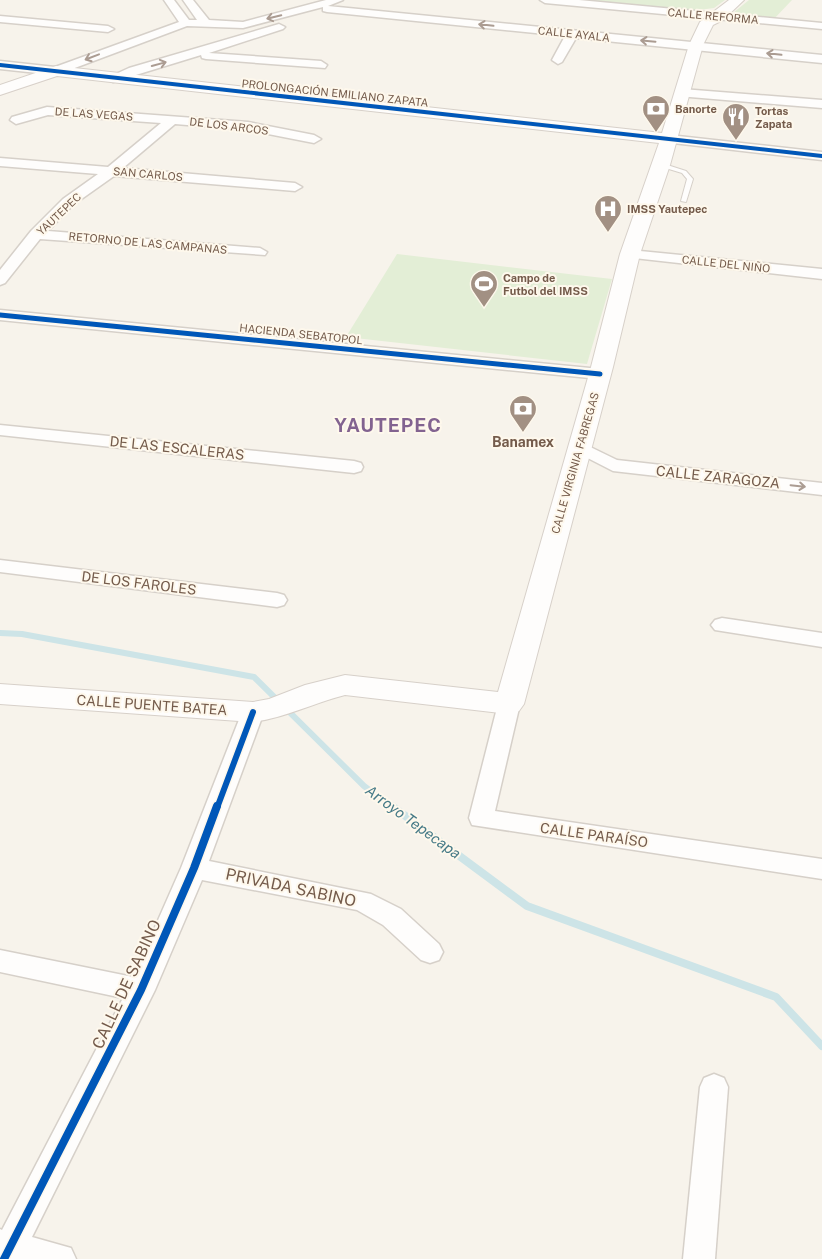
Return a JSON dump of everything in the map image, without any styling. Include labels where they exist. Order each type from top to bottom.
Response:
[{"type":"main road","points":[[710,19],[725,0]]},
{"type":"main road","points":[[710,19],[737,0]]},
{"type":"main road","name":"CALLE VIRGINIA FABREGAS","points":[[510,704],[600,374],[630,254],[661,165],[696,45],[710,19]]},
{"type":"main road","points":[[74,74],[135,70]]},
{"type":"main road","points":[[0,90],[56,71]]},
{"type":"main road","name":"PROLONGACIÓN EMILIANO ZAPATA","points":[[56,71],[669,139]]},
{"type":"main road","name":"CALLE PUENTE BATEA","points":[[0,694],[263,710],[315,692],[345,685],[510,704]]},
{"type":"street","points":[[169,0],[186,23]]},
{"type":"street","points":[[188,0],[204,22]]},
{"type":"street","points":[[233,26],[338,0]]},
{"type":"street","points":[[112,78],[256,36],[351,0]]},
{"type":"street","name":"CALLE REFORMA","points":[[545,0],[710,19],[822,26]]},
{"type":"street","name":"CALLE AYALA","points":[[327,9],[822,59]]},
{"type":"street","points":[[0,19],[108,30]]},
{"type":"street","points":[[56,71],[186,23],[204,22],[233,26],[256,36]]},
{"type":"street","points":[[558,60],[573,34]]},
{"type":"street","points":[[191,55],[321,65]]},
{"type":"street","name":"PROLONGACIÓN EMILIANO ZAPATA","points":[[0,66],[56,71]]},
{"type":"street","points":[[682,93],[822,104]]},
{"type":"street","name":"DE LAS VEGAS","points":[[16,120],[47,111],[173,120]]},
{"type":"street","name":"DE LOS ARCOS","points":[[173,120],[248,126],[314,139]]},
{"type":"street","name":"YAUTEPEC","points":[[0,280],[36,234],[68,202],[112,171],[173,120]]},
{"type":"street","points":[[669,139],[822,156]]},
{"type":"street","name":"SAN CARLOS","points":[[0,162],[295,187]]},
{"type":"street","name":"RETORNO DE LAS CAMPANAS","points":[[36,234],[260,252]]},
{"type":"street","name":"CALLE DEL NIÑO","points":[[630,254],[822,274]]},
{"type":"street","name":"HACIENDA SEBATOPOL","points":[[0,315],[600,374]]},
{"type":"street","name":"DE LAS ESCALERAS","points":[[0,430],[354,467]]},
{"type":"street","name":"CALLE ZARAGOZA","points":[[580,447],[613,465]]},
{"type":"street","name":"CALLE ZARAGOZA","points":[[572,471],[613,465],[822,489]]},
{"type":"street","name":"DE LOS FAROLES","points":[[0,566],[277,600]]},
{"type":"street","points":[[722,625],[822,640]]},
{"type":"street","name":"CALLE PARAÍSO","points":[[510,704],[481,818],[822,869]]},
{"type":"street","name":"CALLE DE SABINO","points":[[4,1250],[141,990],[263,710]]},
{"type":"street","name":"PRIVADA SABINO","points":[[194,868],[362,902],[392,917],[430,952]]},
{"type":"street","points":[[0,961],[141,990]]},
{"type":"street","points":[[699,1259],[714,1087]]},
{"type":"street","points":[[4,1250],[60,1259]]},
{"type":"lane","points":[[661,165],[684,172],[690,179],[684,202]]},
{"type":"green space","points":[[569,0],[725,0],[714,8],[691,11]]},
{"type":"green space","points":[[749,0],[792,0],[773,20],[733,13]]},
{"type":"green space","name":"Campo de Futbol del IMSS","points":[[397,254],[612,279],[587,364],[346,337]]},
{"type":"waterway","name":"Arroyo Tepecapa","points":[[0,633],[22,634],[254,677],[364,786],[393,808]]},
{"type":"waterway","name":"Arroyo Tepecapa","points":[[392,806],[527,906],[776,997],[822,1046]]},
{"type":"cycle path","points":[[0,65],[822,156]]},
{"type":"cycle path","points":[[0,315],[600,374]]},
{"type":"cycle path","points":[[4,1259],[141,990],[194,868],[253,712]]},
{"type":"place","name":"Banorte","points":[[656,133]]},
{"type":"place","name":"Tortas Zapata","points":[[736,141]]},
{"type":"place","name":"IMSS Yautepec","points":[[608,233]]},
{"type":"place","name":"Campo de Futbol del IMSS","points":[[484,308]]},
{"type":"place","name":"Banamex","points":[[523,433]]},
{"type":"district","name":"YAUTEPEC","points":[[388,425]]}]
